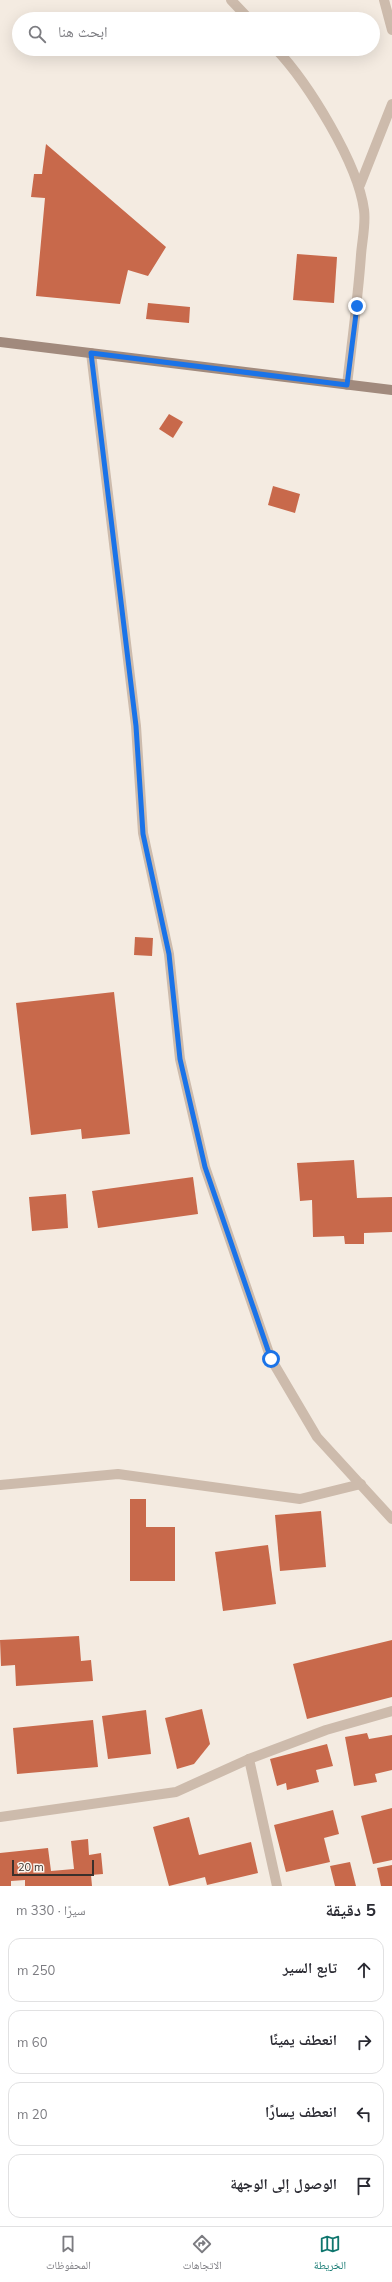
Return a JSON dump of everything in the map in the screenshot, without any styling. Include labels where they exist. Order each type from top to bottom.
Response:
[{"type":"main road","points":[[0,342],[392,390]]},
{"type":"street","points":[[231,0],[242,12]]},
{"type":"street","points":[[384,0],[392,30]]},
{"type":"street","points":[[283,56],[290,64],[335,134],[360,185],[365,211],[357,306],[347,385]]},
{"type":"street","points":[[360,185],[392,104]]},
{"type":"street","points":[[91,353],[136,726],[143,834],[169,954],[180,1059],[205,1167],[271,1359],[317,1437],[392,1519]]},
{"type":"street","points":[[0,1485],[118,1474],[300,1498],[361,1484]]},
{"type":"street","points":[[0,1816],[176,1792],[248,1759],[326,1730],[392,1711]]},
{"type":"street","points":[[248,1759],[277,1886]]},
{"type":"building","points":[[46,144],[166,247],[148,276],[128,270],[120,304],[36,296],[45,198],[31,197],[34,174],[42,174]]},
{"type":"building","points":[[297,254],[337,257],[334,303],[293,300]]},
{"type":"building","points":[[148,303],[190,307],[189,323],[146,319]]},
{"type":"building","points":[[169,414],[183,422],[173,438],[159,429]]},
{"type":"building","points":[[273,486],[300,494],[295,513],[268,505]]},
{"type":"building","points":[[135,937],[153,938],[152,956],[134,955]]},
{"type":"building","points":[[114,992],[130,1134],[82,1139],[81,1129],[31,1135],[16,1003]]},
{"type":"building","points":[[354,1160],[357,1198],[392,1197],[392,1232],[364,1233],[364,1244],[345,1244],[344,1236],[313,1237],[312,1200],[300,1201],[297,1163]]},
{"type":"building","points":[[193,1177],[198,1214],[98,1228],[92,1191]]},
{"type":"building","points":[[66,1194],[68,1228],[32,1231],[29,1197]]},
{"type":"building","points":[[130,1499],[146,1499],[146,1527],[175,1527],[175,1581],[130,1581]]},
{"type":"building","points":[[321,1511],[326,1567],[280,1571],[275,1515]]},
{"type":"building","points":[[268,1545],[276,1604],[223,1611],[215,1552]]},
{"type":"building","points":[[79,1636],[81,1661],[91,1660],[93,1681],[16,1686],[15,1665],[1,1666],[0,1640]]},
{"type":"building","points":[[392,1640],[392,1697],[307,1719],[293,1664]]},
{"type":"building","points":[[202,1709],[210,1744],[194,1764],[177,1769],[165,1718]]},
{"type":"building","points":[[146,1710],[151,1754],[108,1759],[102,1716]]},
{"type":"building","points":[[93,1720],[98,1767],[17,1774],[13,1728]]},
{"type":"building","points":[[367,1733],[369,1739],[392,1735],[392,1770],[375,1774],[377,1782],[354,1786],[345,1737]]},
{"type":"building","points":[[327,1744],[333,1766],[316,1770],[319,1782],[287,1790],[286,1783],[277,1786],[270,1759]]},
{"type":"building","points":[[392,1808],[392,1860],[373,1864],[361,1816]]},
{"type":"building","points":[[333,1810],[339,1834],[324,1838],[330,1862],[286,1872],[274,1825]]},
{"type":"building","points":[[189,1817],[199,1855],[251,1842],[258,1873],[207,1885],[205,1877],[169,1886],[153,1827]]},
{"type":"building","points":[[88,1839],[89,1855],[101,1853],[103,1874],[91,1875],[92,1886],[25,1886],[25,1880],[11,1881],[11,1886],[0,1886],[0,1853],[48,1848],[51,1871],[74,1869],[71,1841]]},
{"type":"building","points":[[350,1862],[356,1886],[335,1886],[330,1866]]},
{"type":"building","points":[[392,1865],[392,1886],[381,1886],[377,1868]]},
{"type":"route","points":[[271,1359],[205,1167],[180,1059],[169,954],[143,834],[136,726],[91,353],[347,385],[357,306]]}]
